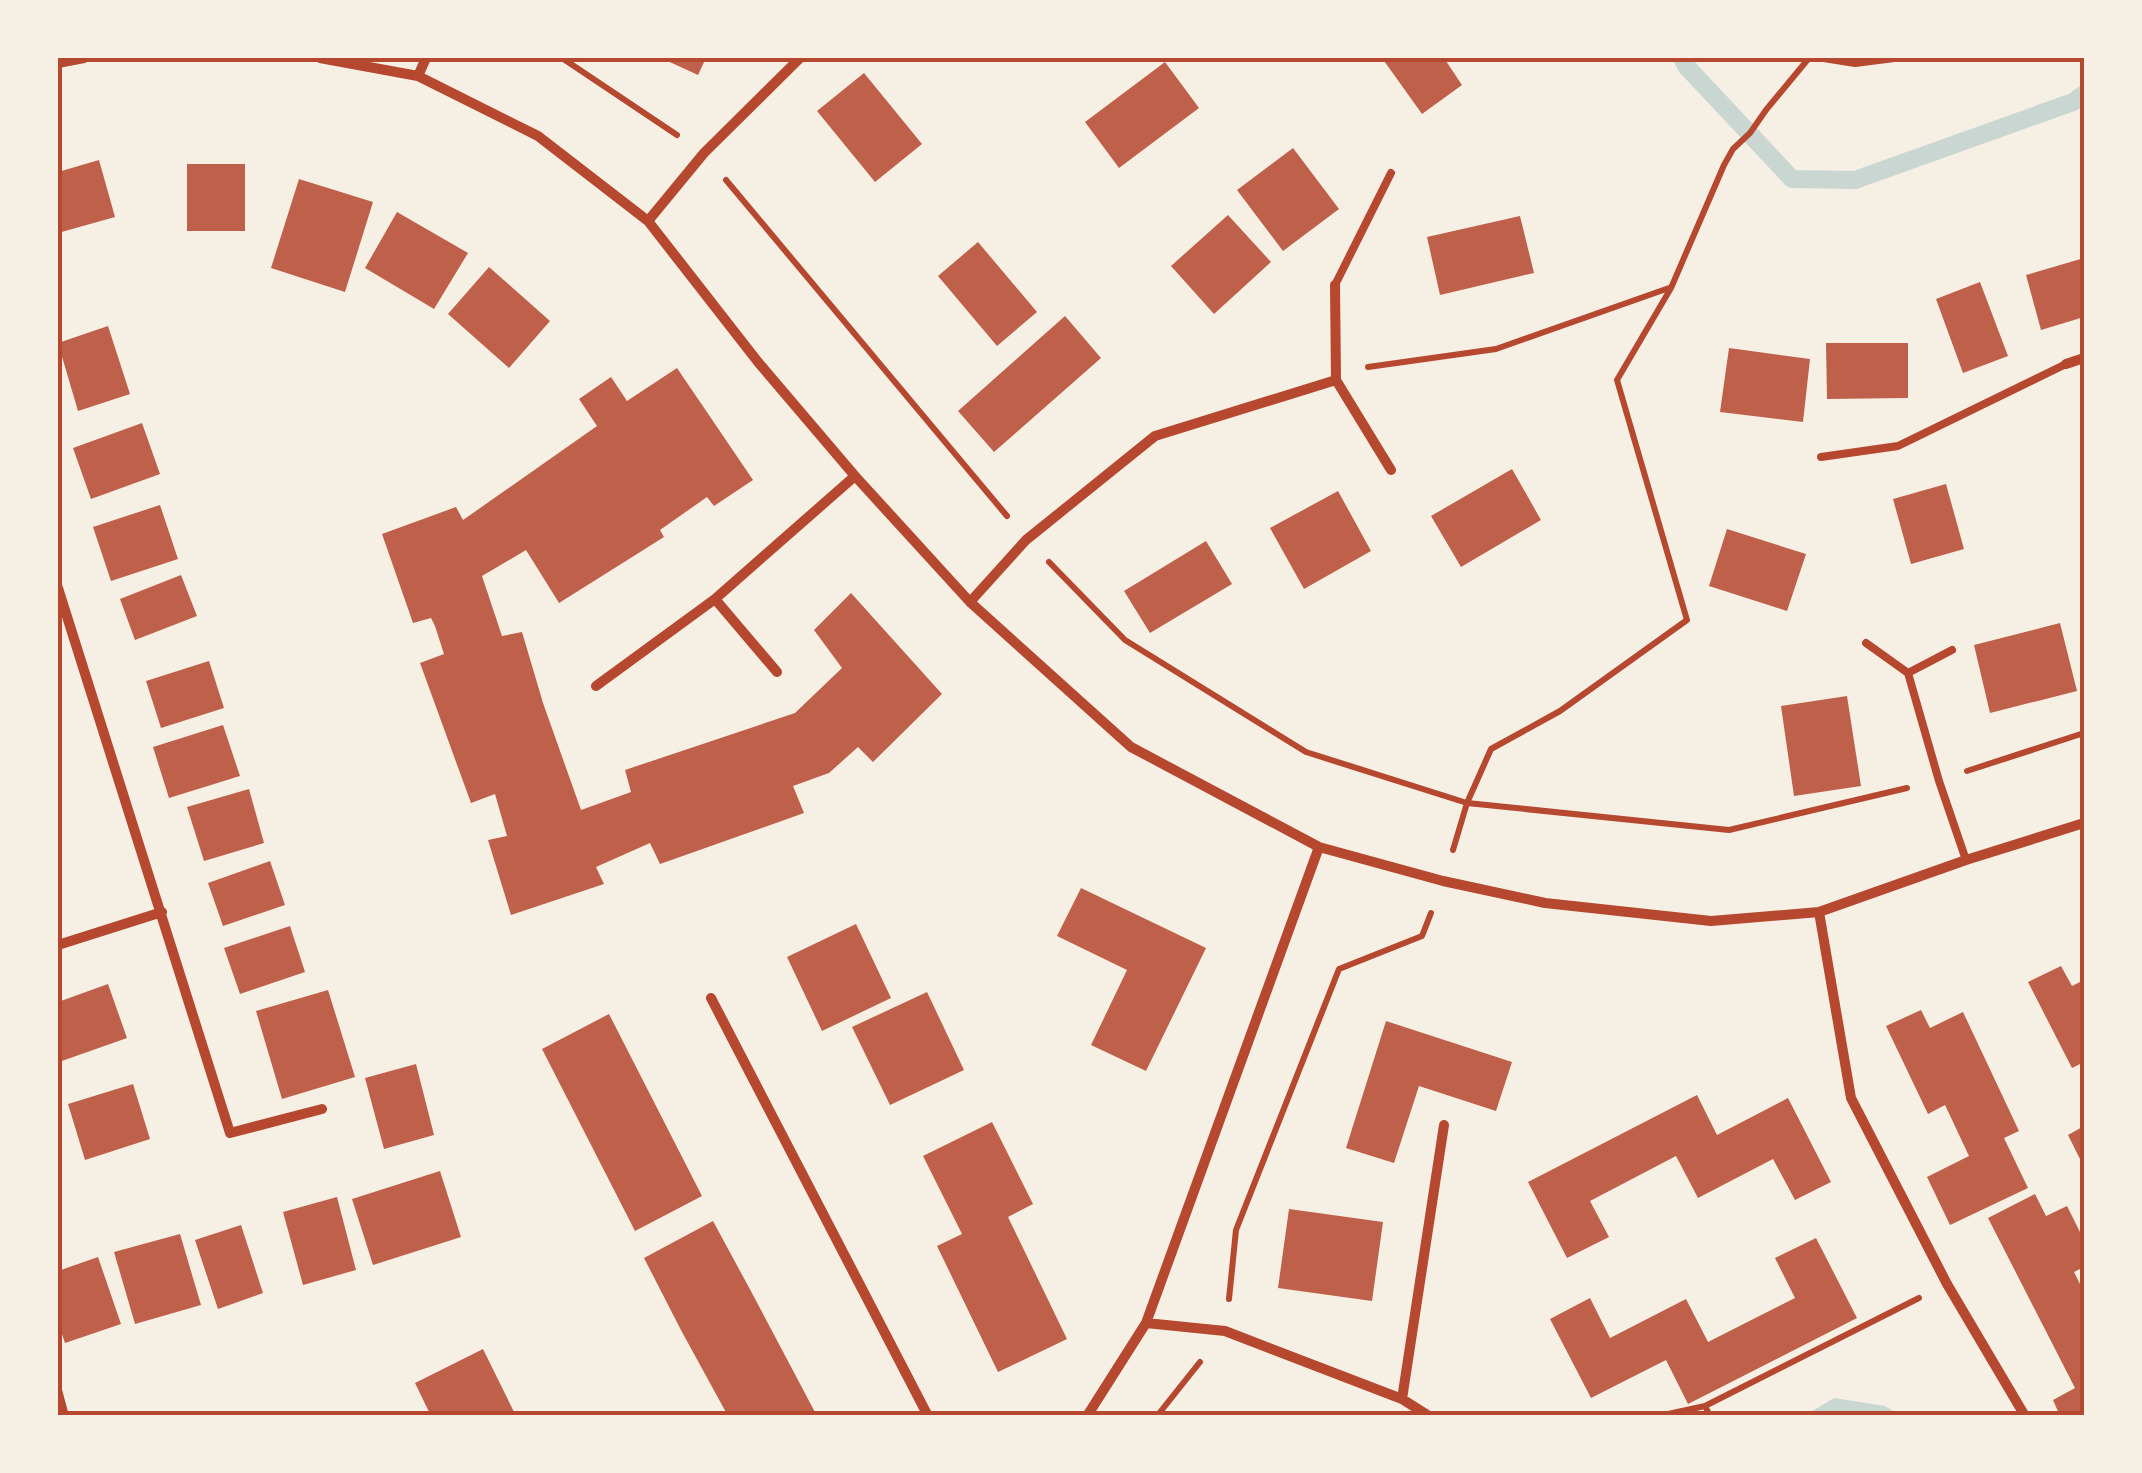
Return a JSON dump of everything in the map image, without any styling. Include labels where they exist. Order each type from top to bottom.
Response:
[{"type":"street","points":[[58,63],[84,58]]},
{"type":"street","points":[[320,58],[418,76],[538,136],[648,221],[758,362],[970,602],[1131,747],[1319,847],[1545,903],[1712,920],[1819,912],[2084,823]]},
{"type":"street","points":[[418,76],[426,58]]},
{"type":"street","points":[[648,221],[704,153],[800,58]]},
{"type":"street","points":[[1335,284],[1336,380],[1391,470]]},
{"type":"street","points":[[2066,364],[2084,358]]},
{"type":"street","points":[[970,602],[1026,540],[1155,436],[1336,380]]},
{"type":"street","points":[[596,686],[715,599],[855,476]]},
{"type":"street","points":[[58,588],[230,1133],[322,1110]]},
{"type":"street","points":[[715,599],[778,672]]},
{"type":"street","points":[[1087,1416],[1146,1324],[1319,847]]},
{"type":"street","points":[[58,945],[162,912]]},
{"type":"street","points":[[1819,912],[1851,1098],[1947,1284],[2025,1416]]},
{"type":"street","points":[[711,998],[928,1416]]},
{"type":"street","points":[[1402,1399],[1444,1125]]},
{"type":"street","points":[[1146,1324],[1225,1331],[1402,1399],[1429,1416]]},
{"type":"lane","points":[[1335,284],[1391,172]]},
{"type":"lane","points":[[1821,458],[1898,446],[2066,364]]},
{"type":"lane","points":[[1866,643],[1908,673],[1966,860]]},
{"type":"lane","points":[[1908,673],[1952,650]]},
{"type":"lane","points":[[58,1390],[66,1416]]},
{"type":"path","points":[[562,58],[704,153],[1026,540],[1125,640],[1306,752],[1467,803],[1730,830],[1940,780],[2084,733]]},
{"type":"path","points":[[1157,1416],[1225,1331],[1236,1230],[1339,969],[1422,936],[1444,881],[1467,803],[1491,750],[1560,711],[1687,620],[1617,380],[1670,288],[1724,165],[1733,149],[1813,58],[1855,64],[1902,58]]},
{"type":"path","points":[[1336,380],[1363,368],[1496,349],[1670,288]]},
{"type":"path","points":[[1659,1416],[1705,1406],[1947,1284]]},
{"type":"path","points":[[1705,1406],[1710,1416]]},
{"type":"shaded area","points":[[1834,1398],[1885,1406],[1899,1415],[1806,1415]]},
{"type":"building","points":[[661,58],[706,58],[698,75]]},
{"type":"building","points":[[1382,58],[1444,58],[1462,85],[1422,114]]},
{"type":"building","points":[[1165,62],[1199,108],[1119,168],[1085,122]]},
{"type":"building","points":[[864,73],[922,144],[875,182],[817,111]]},
{"type":"building","points":[[1293,148],[1339,209],[1283,251],[1237,190]]},
{"type":"building","points":[[99,160],[115,217],[58,233],[58,172]]},
{"type":"building","points":[[187,164],[245,164],[245,231],[187,231]]},
{"type":"building","points":[[299,179],[373,202],[345,292],[271,268]]},
{"type":"building","points":[[397,212],[468,253],[434,309],[365,268]]},
{"type":"building","points":[[1228,215],[1271,262],[1214,314],[1171,266]]},
{"type":"building","points":[[1520,216],[1534,273],[1440,295],[1427,237]]},
{"type":"building","points":[[978,242],[1037,312],[997,346],[938,276]]},
{"type":"building","points":[[2084,258],[2084,317],[2041,330],[2026,275]]},
{"type":"building","points":[[489,267],[550,321],[509,368],[448,314]]},
{"type":"building","points":[[1980,282],[2008,356],[1963,373],[1936,299]]},
{"type":"building","points":[[1065,316],[1101,358],[994,452],[958,411]]},
{"type":"building","points":[[108,326],[130,394],[78,411],[58,343]]},
{"type":"building","points":[[1826,343],[1908,343],[1908,398],[1827,399]]},
{"type":"building","points":[[1729,348],[1810,359],[1803,422],[1720,412]]},
{"type":"building","points":[[677,368],[753,480],[714,506],[707,497],[660,530],[664,537],[559,603],[526,550],[482,576],[502,636],[522,632],[581,810],[631,792],[625,770],[795,713],[842,668],[814,630],[851,593],[942,694],[873,762],[858,747],[829,773],[793,786],[804,813],[660,864],[650,843],[596,867],[604,884],[511,915],[488,840],[507,836],[495,794],[471,803],[420,663],[444,654],[435,626],[431,618],[413,623],[382,534],[456,507],[463,520],[597,426],[579,399],[611,377],[627,401]]},
{"type":"building","points":[[142,423],[160,474],[91,499],[73,448]]},
{"type":"building","points":[[1512,469],[1541,520],[1461,567],[1431,516]]},
{"type":"building","points":[[1946,484],[1964,549],[1911,564],[1893,499]]},
{"type":"building","points":[[1338,491],[1371,551],[1304,589],[1270,528]]},
{"type":"building","points":[[160,505],[178,559],[111,581],[93,527]]},
{"type":"building","points":[[1727,529],[1806,554],[1787,611],[1709,586]]},
{"type":"building","points":[[1206,541],[1232,584],[1150,633],[1124,591]]},
{"type":"building","points":[[181,575],[197,616],[135,640],[120,599]]},
{"type":"building","points":[[2060,623],[2077,691],[1990,713],[1974,645]]},
{"type":"building","points":[[209,661],[224,708],[161,728],[146,681]]},
{"type":"building","points":[[1847,696],[1861,786],[1794,796],[1781,706]]},
{"type":"building","points":[[223,725],[240,776],[169,798],[153,747]]},
{"type":"building","points":[[249,789],[264,843],[204,861],[187,807]]},
{"type":"building","points":[[270,861],[285,905],[223,926],[208,883]]},
{"type":"building","points":[[1081,888],[1206,948],[1146,1071],[1091,1045],[1127,970],[1057,936]]},
{"type":"building","points":[[856,924],[891,998],[822,1031],[787,957]]},
{"type":"building","points":[[290,926],[305,972],[240,994],[224,948]]},
{"type":"building","points":[[2061,966],[2072,986],[2084,980],[2084,1062],[2072,1068],[2028,982]]},
{"type":"building","points":[[108,984],[127,1038],[59,1062],[58,1002]]},
{"type":"building","points":[[328,990],[355,1077],[282,1099],[256,1011]]},
{"type":"building","points":[[927,992],[964,1070],[890,1105],[852,1027]]},
{"type":"building","points":[[1921,1010],[1930,1028],[1963,1012],[2019,1131],[2004,1138],[2028,1188],[1950,1225],[1927,1177],[1969,1156],[1945,1105],[1928,1114],[1886,1026]]},
{"type":"building","points":[[609,1014],[702,1196],[635,1231],[542,1049]]},
{"type":"building","points":[[1386,1021],[1512,1062],[1496,1111],[1419,1086],[1394,1163],[1346,1148]]},
{"type":"building","points":[[416,1064],[434,1135],[384,1149],[365,1078]]},
{"type":"building","points":[[133,1084],[150,1139],[85,1160],[68,1104]]},
{"type":"building","points":[[1697,1095],[1717,1135],[1788,1098],[1831,1182],[1795,1200],[1773,1159],[1698,1198],[1676,1156],[1590,1201],[1609,1237],[1567,1258],[1528,1182]]},
{"type":"building","points":[[992,1122],[1033,1204],[1008,1217],[1067,1339],[998,1372],[937,1246],[962,1234],[923,1156]]},
{"type":"building","points":[[2084,1126],[2084,1167],[2068,1135]]},
{"type":"building","points":[[440,1171],[461,1237],[373,1265],[352,1199]]},
{"type":"building","points":[[2035,1194],[2046,1216],[2067,1206],[2084,1240],[2084,1267],[2074,1272],[2084,1292],[2084,1416],[2060,1416],[2053,1400],[2075,1388],[1988,1218]]},
{"type":"building","points":[[337,1197],[356,1270],[303,1285],[283,1212]]},
{"type":"building","points":[[1289,1209],[1383,1222],[1372,1301],[1278,1288]]},
{"type":"building","points":[[713,1221],[817,1416],[728,1416],[682,1332],[644,1258]]},
{"type":"building","points":[[241,1225],[263,1293],[218,1309],[195,1240]]},
{"type":"building","points":[[180,1234],[201,1305],[135,1324],[114,1252]]},
{"type":"building","points":[[1816,1238],[1857,1318],[1688,1404],[1666,1360],[1591,1398],[1550,1319],[1590,1298],[1610,1338],[1686,1299],[1708,1342],[1795,1298],[1775,1258]]},
{"type":"building","points":[[98,1257],[121,1324],[65,1343],[58,1322],[58,1271]]},
{"type":"building","points":[[483,1349],[516,1416],[431,1416],[415,1383]]},
{"type":"waterway","points":[[1682,58],[1792,179],[1855,180],[2073,102],[2084,94]]}]
